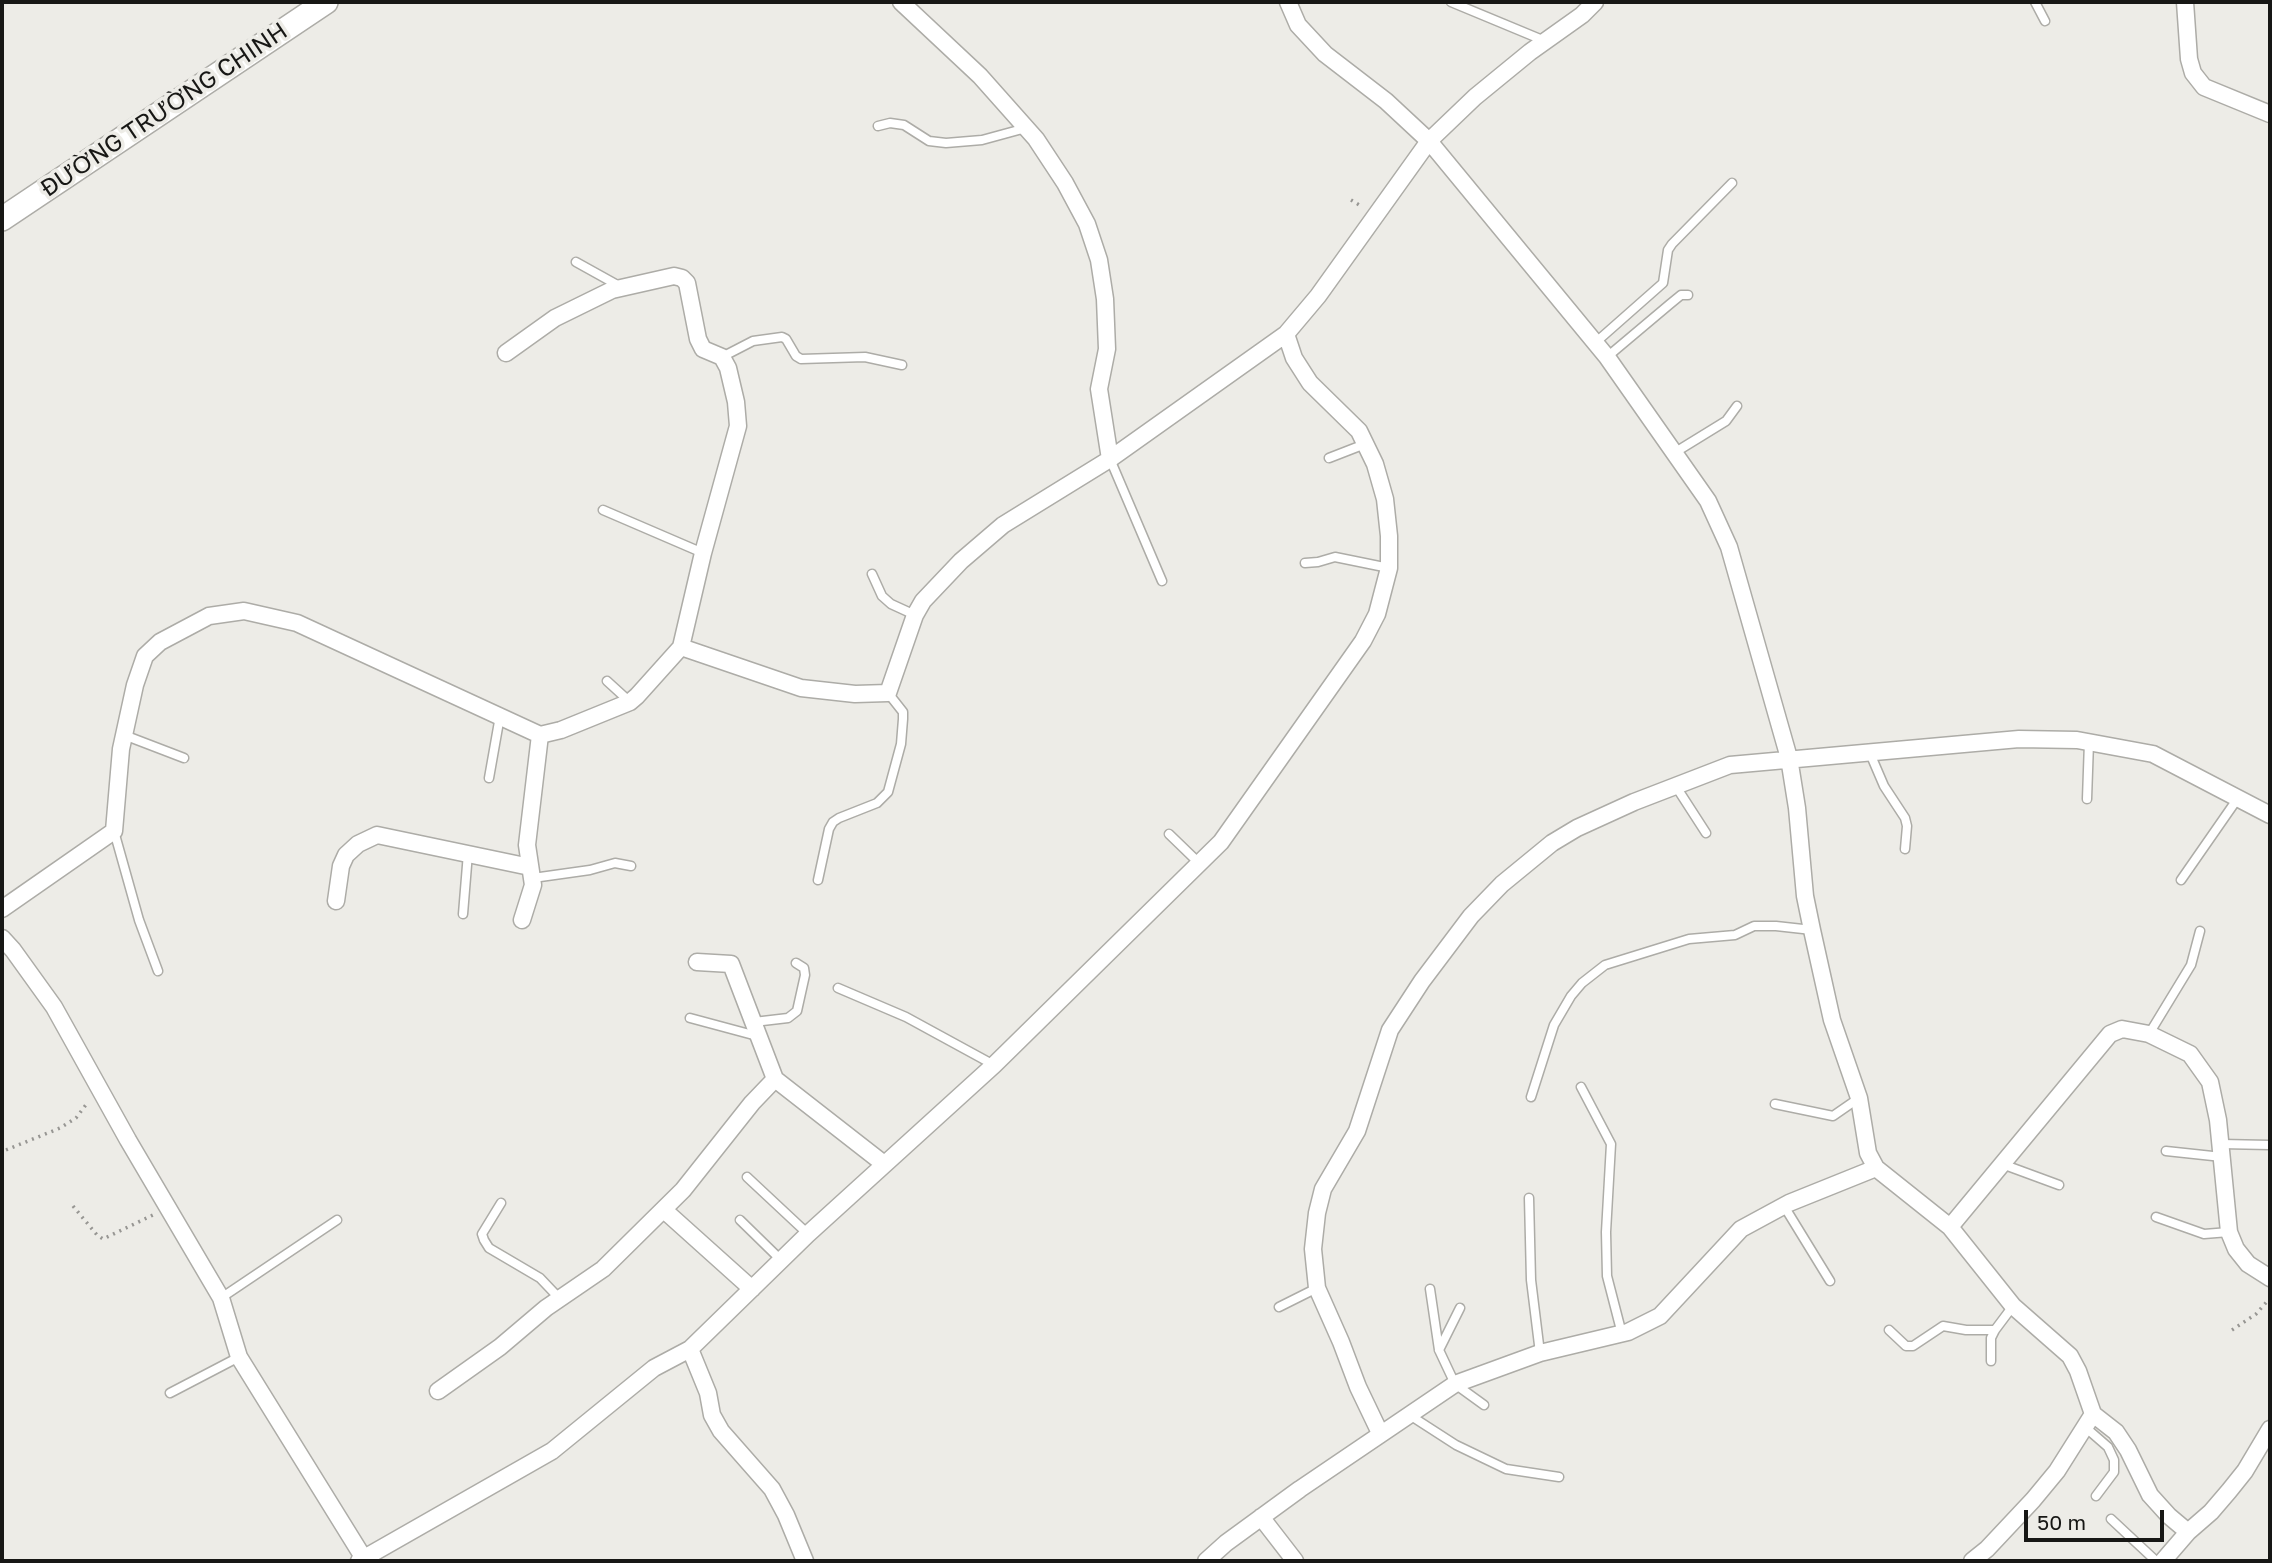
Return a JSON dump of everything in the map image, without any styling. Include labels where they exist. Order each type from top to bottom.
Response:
[{"type":"main road","name":"ĐƯỜNG TRƯỜNG CHINH","points":[[2,219],[326,2]]},
{"type":"street","points":[[901,2],[980,76],[1026,128],[1065,183],[1087,224],[1099,260],[1105,299],[1107,349],[1099,389],[1110,459]]},
{"type":"street","points":[[1288,2],[1298,26],[1325,54],[1387,101],[1429,141],[1607,357],[1708,501],[1729,547],[1789,758],[1797,808],[1805,896],[1832,1020],[1859,1098],[1868,1153],[1876,1168],[1950,1227],[2013,1306],[2070,1356],[2078,1371],[2089,1420],[2057,1471],[2033,1500],[1987,1549],[1972,1561]]},
{"type":"street","points":[[681,647],[801,688],[855,694],[888,693],[915,615],[923,601],[961,561],[1003,525],[1110,459],[1286,334],[1318,296],[1429,141],[1475,97],[1582,15],[1595,2]]},
{"type":"street","points":[[2185,2],[2189,59],[2193,73],[2204,87],[2270,114]]},
{"type":"street","points":[[2,909],[114,831],[124,735],[135,685],[145,656],[160,642],[209,616],[244,611],[297,623],[540,735],[561,730],[630,702],[681,647],[703,553],[738,426],[736,402],[722,356],[703,349],[698,339],[687,283],[674,276],[621,287],[555,318],[506,353]]},
{"type":"street","points":[[2,938],[54,1007],[221,1298],[239,1357],[361,1559],[552,1451],[654,1368],[690,1349],[808,1234],[994,1065],[1222,842],[1363,641],[1377,614],[1389,568],[1385,499],[1375,464],[1359,431],[1310,383],[1294,358],[1286,334]]},
{"type":"street","points":[[522,920],[533,885],[527,845],[540,735]]},
{"type":"street","points":[[1380,1433],[1317,1287],[1313,1249],[1323,1189],[1357,1131],[1390,1030],[1422,981],[1471,916],[1502,884],[1552,843],[1577,828],[1675,785],[1730,765],[2019,739],[2077,740],[2153,754],[2270,815]]},
{"type":"street","points":[[336,901],[341,866],[346,855],[350,849],[377,835],[468,853],[531,872]]},
{"type":"street","points":[[697,962],[732,964],[775,1080],[884,1164]]},
{"type":"street","points":[[1950,1227],[2110,1034],[2122,1029],[2148,1034],[2190,1054],[2210,1082],[2218,1120],[2229,1232],[2236,1249],[2248,1264],[2270,1278]]},
{"type":"street","points":[[438,1391],[603,1269],[683,1190],[762,1091],[775,1080]]},
{"type":"street","points":[[1206,1561],[1261,1517],[1455,1384],[1540,1353],[1622,1334],[1660,1316],[1741,1229],[1784,1206],[1876,1168]]},
{"type":"street","points":[[664,1210],[752,1289]]},
{"type":"street","points":[[690,1349],[720,1431],[772,1489],[805,1561]]},
{"type":"street","points":[[2089,1420],[2116,1432],[2150,1495],[2188,1532]]},
{"type":"street","points":[[2163,1561],[2229,1491],[2245,1471],[2270,1429]]},
{"type":"street","points":[[1261,1517],[1295,1561]]},
{"type":"lane","points":[[1451,2],[1545,41]]},
{"type":"lane","points":[[2035,2],[2045,22]]},
{"type":"lane","points":[[878,126],[890,122],[904,125],[929,141],[946,143],[982,139],[1026,128]]},
{"type":"lane","points":[[1595,343],[1663,283],[1668,250],[1672,244],[1732,183]]},
{"type":"lane","points":[[576,262],[621,287]]},
{"type":"lane","points":[[1607,357],[1681,295],[1688,295]]},
{"type":"lane","points":[[722,356],[753,341],[782,337],[801,359],[865,357],[902,365]]},
{"type":"lane","points":[[1674,453],[1726,421],[1737,406]]},
{"type":"lane","points":[[1329,458],[1366,444]]},
{"type":"lane","points":[[1110,459],[1162,581]]},
{"type":"lane","points":[[603,510],[703,553]]},
{"type":"lane","points":[[1305,564],[1335,557],[1389,568]]},
{"type":"lane","points":[[873,574],[882,596],[891,604],[915,615]]},
{"type":"lane","points":[[607,681],[630,702]]},
{"type":"lane","points":[[818,880],[829,829],[833,822],[877,803],[888,792],[901,744],[903,719],[902,712],[888,693]]},
{"type":"lane","points":[[489,778],[500,716]]},
{"type":"lane","points":[[124,735],[184,758]]},
{"type":"lane","points":[[2087,799],[2090,742]]},
{"type":"lane","points":[[1869,751],[1884,786],[1905,818],[1905,849]]},
{"type":"lane","points":[[1675,785],[1706,834]]},
{"type":"lane","points":[[2181,880],[2238,798]]},
{"type":"lane","points":[[114,831],[139,920],[158,971]]},
{"type":"lane","points":[[1169,834],[1199,863]]},
{"type":"lane","points":[[463,914],[468,853]]},
{"type":"lane","points":[[531,872],[590,870],[615,863],[631,866]]},
{"type":"lane","points":[[1531,1097],[1560,1015],[1582,983],[1605,965],[1689,939],[1735,935],[1754,926],[1812,930]]},
{"type":"lane","points":[[2148,1034],[2191,965],[2200,931]]},
{"type":"lane","points":[[690,1018],[757,1030],[788,1018],[797,1012],[806,975],[804,968],[796,963]]},
{"type":"lane","points":[[838,988],[906,1017],[994,1065]]},
{"type":"lane","points":[[1581,1087],[1611,1144],[1606,1232],[1607,1276],[1622,1334]]},
{"type":"lane","points":[[1775,1104],[1833,1116],[1859,1098]]},
{"type":"lane","points":[[2166,1151],[2221,1151],[2270,1145]]},
{"type":"lane","points":[[2002,1164],[2059,1185]]},
{"type":"lane","points":[[747,1177],[808,1234]]},
{"type":"lane","points":[[1529,1198],[1531,1280],[1540,1353]]},
{"type":"lane","points":[[501,1203],[482,1234],[484,1240],[489,1248],[540,1278],[560,1299]]},
{"type":"lane","points":[[1784,1206],[1830,1281]]},
{"type":"lane","points":[[2156,1217],[2204,1234],[2229,1232]]},
{"type":"lane","points":[[221,1298],[337,1220]]},
{"type":"lane","points":[[740,1220],[782,1261]]},
{"type":"lane","points":[[1279,1307],[1317,1287]]},
{"type":"lane","points":[[1430,1289],[1439,1350],[1455,1384],[1484,1405]]},
{"type":"lane","points":[[1991,1361],[1991,1338],[2013,1306]]},
{"type":"lane","points":[[1439,1350],[1460,1308]]},
{"type":"lane","points":[[1889,1330],[1906,1346],[1913,1346],[1943,1326],[1966,1330],[1995,1329]]},
{"type":"lane","points":[[170,1393],[239,1357]]},
{"type":"lane","points":[[1408,1414],[1456,1445],[1506,1469],[1559,1477]]},
{"type":"lane","points":[[2089,1420],[2115,1460],[2114,1472],[2096,1496]]},
{"type":"lane","points":[[2111,1519],[2156,1561]]},
{"type":"path","points":[[6,1150],[60,1128],[76,1118],[97,1084]]},
{"type":"path","points":[[73,1206],[103,1239],[167,1207]]},
{"type":"path","points":[[2232,1329],[2256,1314],[2270,1298]]}]
